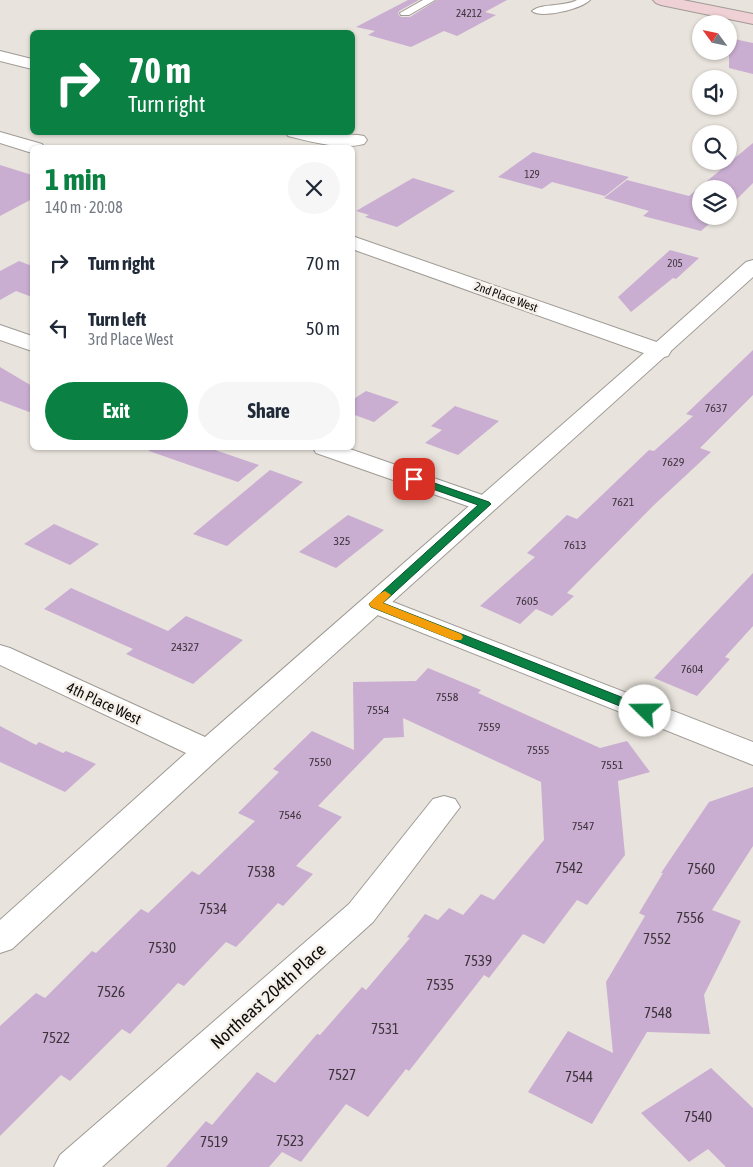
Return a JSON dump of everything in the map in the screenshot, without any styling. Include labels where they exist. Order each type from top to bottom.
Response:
[{"type":"main road","points":[[661,0],[753,18]]},
{"type":"street","points":[[0,56],[30,64]]},
{"type":"street","points":[[306,135],[318,138],[358,140]]},
{"type":"street","points":[[0,137],[30,146]]},
{"type":"street","name":"2nd Place West","points":[[355,243],[660,351]]},
{"type":"street","points":[[0,940],[208,751],[660,351],[753,266]]},
{"type":"street","points":[[0,332],[30,343]]},
{"type":"street","points":[[331,450],[485,504]]},
{"type":"street","points":[[375,604],[753,754]]},
{"type":"street","name":"4th Place West","points":[[0,654],[208,751]]},
{"type":"street","name":"Northeast 204th Place","points":[[74,1167],[361,913],[444,807]]},
{"type":"lane","points":[[405,13],[430,0]]},
{"type":"lane","points":[[537,11],[571,7],[585,0]]},
{"type":"building","points":[[408,0],[419,0],[399,11],[398,14],[401,17],[410,17],[437,0],[507,0],[485,12],[496,15],[457,36],[444,31],[411,47],[368,35],[375,31],[356,27]]},
{"type":"building","points":[[738,40],[753,43],[753,74],[729,68],[729,60],[738,60]]},
{"type":"building","points":[[753,143],[753,183],[737,199],[737,180],[708,180],[720,170],[737,170],[737,156]]},
{"type":"building","points":[[533,152],[629,177],[605,196],[552,182],[542,189],[498,177]]},
{"type":"building","points":[[0,165],[30,174],[30,200],[0,216]]},
{"type":"building","points":[[413,178],[455,191],[397,227],[365,217],[369,215],[356,211]]},
{"type":"building","points":[[627,180],[689,196],[692,194],[692,225],[708,225],[701,231],[643,216],[649,211],[604,198]]},
{"type":"building","points":[[670,250],[699,258],[676,279],[673,278],[631,312],[618,297]]},
{"type":"building","points":[[19,261],[30,265],[30,296],[16,291],[0,300],[0,271]]},
{"type":"building","points":[[753,350],[753,395],[700,448],[711,452],[654,505],[567,593],[574,596],[552,616],[536,609],[520,624],[480,606],[535,557],[527,553],[567,515],[577,519],[649,450],[654,451],[693,416],[686,414]]},
{"type":"building","points":[[0,367],[30,385],[30,412],[0,401]]},
{"type":"building","points":[[366,391],[399,402],[374,422],[355,415],[355,398]]},
{"type":"building","points":[[455,406],[499,421],[458,455],[425,443],[442,430],[431,426]]},
{"type":"building","points":[[215,450],[259,465],[238,482],[149,451]]},
{"type":"building","points":[[270,470],[303,482],[227,546],[193,534]]},
{"type":"building","points":[[348,515],[384,530],[336,568],[299,552]]},
{"type":"building","points":[[54,524],[99,544],[70,565],[24,544]]},
{"type":"building","points":[[753,573],[753,626],[725,657],[730,659],[697,696],[654,678]]},
{"type":"building","points":[[71,588],[168,631],[186,616],[243,640],[193,684],[126,654],[133,649],[44,609]]},
{"type":"building","points":[[428,668],[481,690],[478,693],[600,748],[627,741],[650,772],[618,781],[625,855],[587,905],[577,900],[544,944],[523,934],[489,978],[484,975],[409,1071],[406,1069],[368,1117],[346,1104],[301,1162],[282,1152],[269,1167],[166,1167],[206,1121],[212,1125],[257,1072],[275,1083],[317,1034],[320,1035],[362,987],[366,990],[410,938],[407,937],[425,914],[438,920],[449,908],[463,915],[481,894],[494,900],[544,840],[541,782],[403,718],[404,737],[384,738],[318,806],[342,817],[296,866],[313,874],[283,906],[278,903],[236,947],[226,942],[184,986],[178,983],[130,1034],[122,1029],[70,1081],[61,1075],[0,1136],[0,1026],[36,993],[45,998],[92,951],[96,953],[141,909],[148,913],[192,871],[199,875],[255,821],[238,813],[279,772],[273,769],[312,731],[354,750],[353,682],[416,681]]},
{"type":"building","points":[[0,726],[36,745],[39,742],[63,753],[66,751],[96,764],[65,792],[0,762]]},
{"type":"building","points":[[753,787],[753,846],[712,910],[741,921],[704,995],[710,1034],[647,1032],[592,1124],[528,1092],[568,1031],[613,1053],[606,982],[645,916],[639,913],[663,873],[661,873],[709,802]]},
{"type":"building","points":[[711,1068],[753,1108],[753,1167],[726,1167],[708,1149],[689,1162],[641,1113]]},
{"type":"slow traffic","points":[[385,595],[375,604],[457,637]]},
{"type":"route","points":[[414,479],[485,504],[375,604],[645,711]]}]
